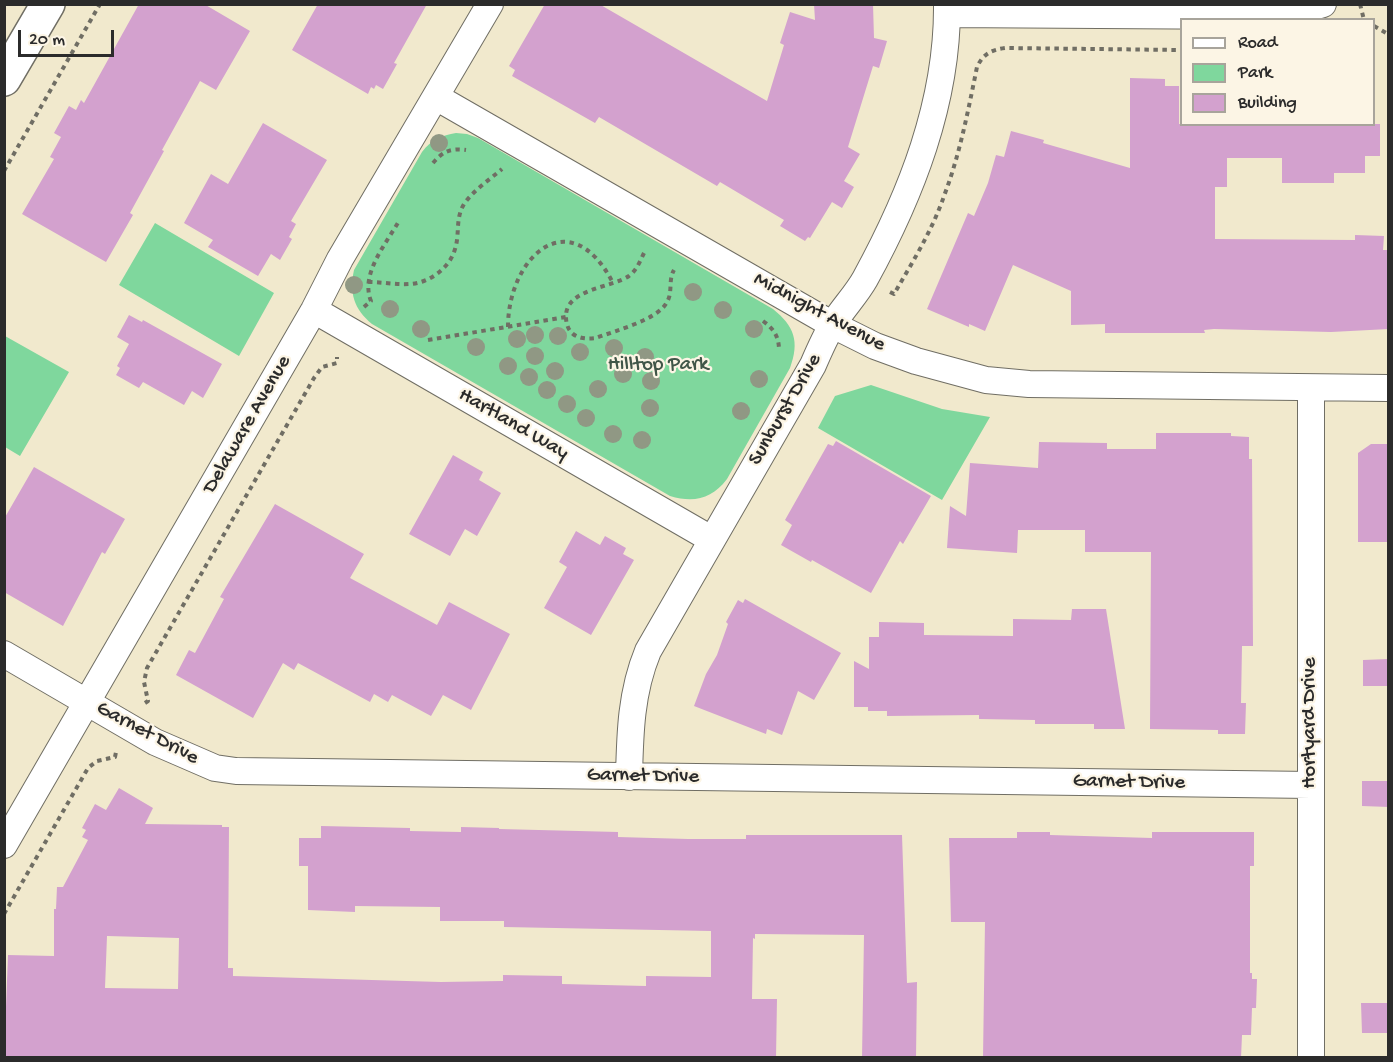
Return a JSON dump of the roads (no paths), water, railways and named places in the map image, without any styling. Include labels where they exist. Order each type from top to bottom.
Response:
[{"type":"street","points":[[4,79],[48,4]]},
{"type":"street","name":"Delaware Avenue","points":[[4,844],[314,310],[340,259],[490,4]]},
{"type":"street","points":[[947,9],[1252,16],[1290,14],[1323,4]]},
{"type":"street","name":"Sunburst Drive","points":[[629,777],[633,702],[642,667],[657,634],[813,365],[833,325],[864,280],[918,166],[938,89],[947,9]]},
{"type":"street","name":"Midnight Avenue","points":[[436,97],[833,325],[875,346],[916,361],[986,380],[1029,384],[1389,388]]},
{"type":"street","name":"Hartland Way","points":[[314,310],[711,539]]},
{"type":"street","name":"Hortyard Drive","points":[[1311,388],[1311,1058]]},
{"type":"street","name":"Garnet Drive","points":[[4,654],[155,742],[215,768],[237,771],[1311,785]]},
{"type":"park label","name":"Hilltop Park","points":[[658,366]]}]
